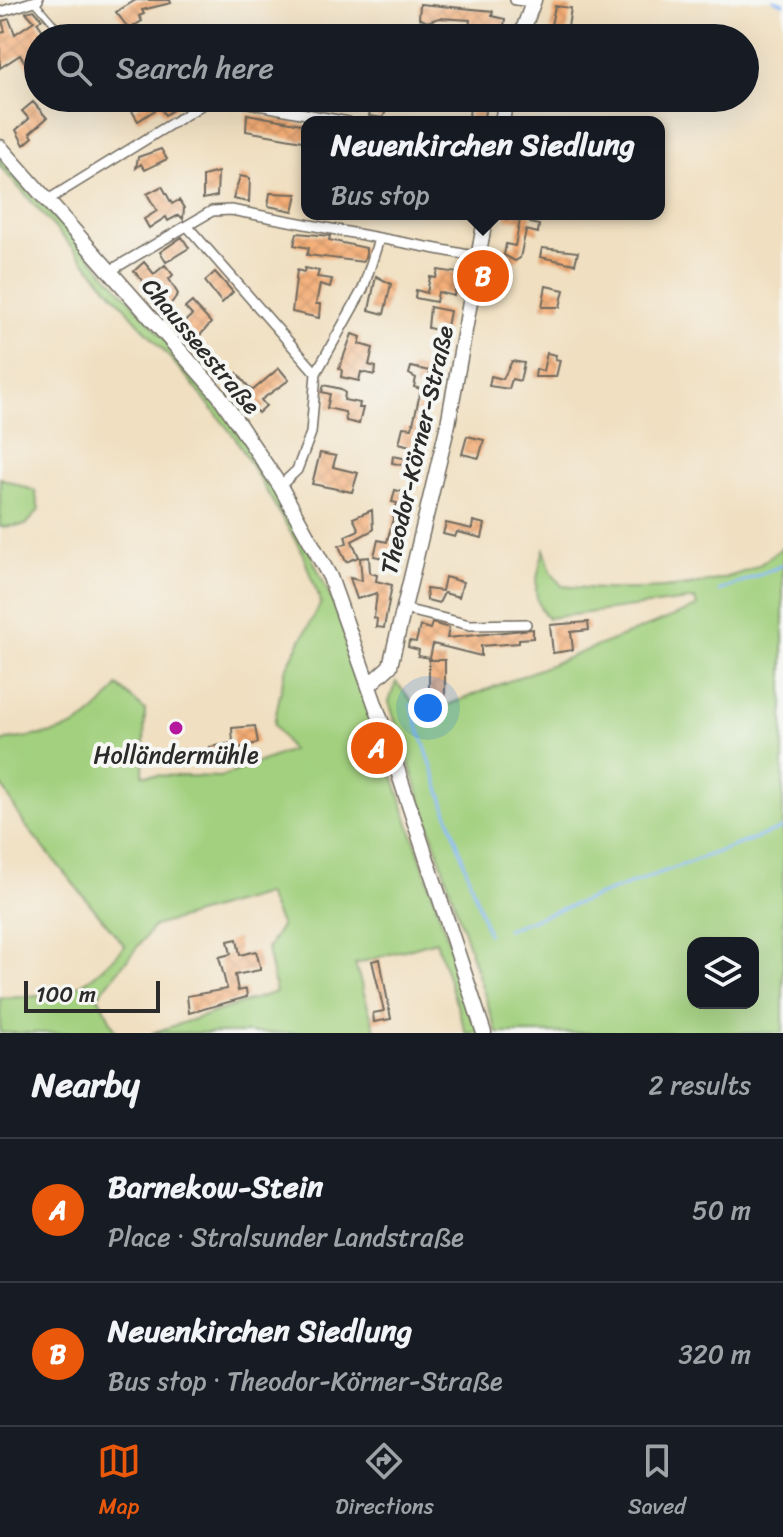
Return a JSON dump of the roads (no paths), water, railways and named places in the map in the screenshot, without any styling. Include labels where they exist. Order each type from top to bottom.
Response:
[{"type":"main road","points":[[525,24],[533,1]]},
{"type":"main road","name":"Chausseestraße","points":[[0,147],[219,395],[280,486],[330,577],[484,1033]]},
{"type":"main road","name":"Theodor-Körner-Straße","points":[[369,685],[390,666],[448,424],[485,220]]},
{"type":"street","points":[[515,0],[533,1]]},
{"type":"street","points":[[0,12],[15,3],[36,1]]},
{"type":"street","points":[[46,201],[190,112]]},
{"type":"street","points":[[296,112],[316,116]]},
{"type":"street","points":[[108,272],[212,211],[231,210],[479,257]]},
{"type":"street","points":[[188,227],[316,373]]},
{"type":"street","points":[[280,486],[297,470],[311,433],[316,373],[363,289],[379,239]]},
{"type":"street","points":[[404,609],[470,625],[526,624]]},
{"type":"lane","points":[[36,1],[55,24]]},
{"type":"waterway","points":[[774,0],[783,3]]},
{"type":"waterway","points":[[719,591],[783,565]]},
{"type":"waterway","points":[[411,705],[488,934]]},
{"type":"waterway","points":[[507,929],[783,828]]},
{"type":"place","name":"Neuenkirchen Siedlung","points":[[483,276]]},
{"type":"place","name":"Holländermühle","points":[[176,728]]},
{"type":"place","name":"Barnekow-Stein","points":[[377,748]]}]
